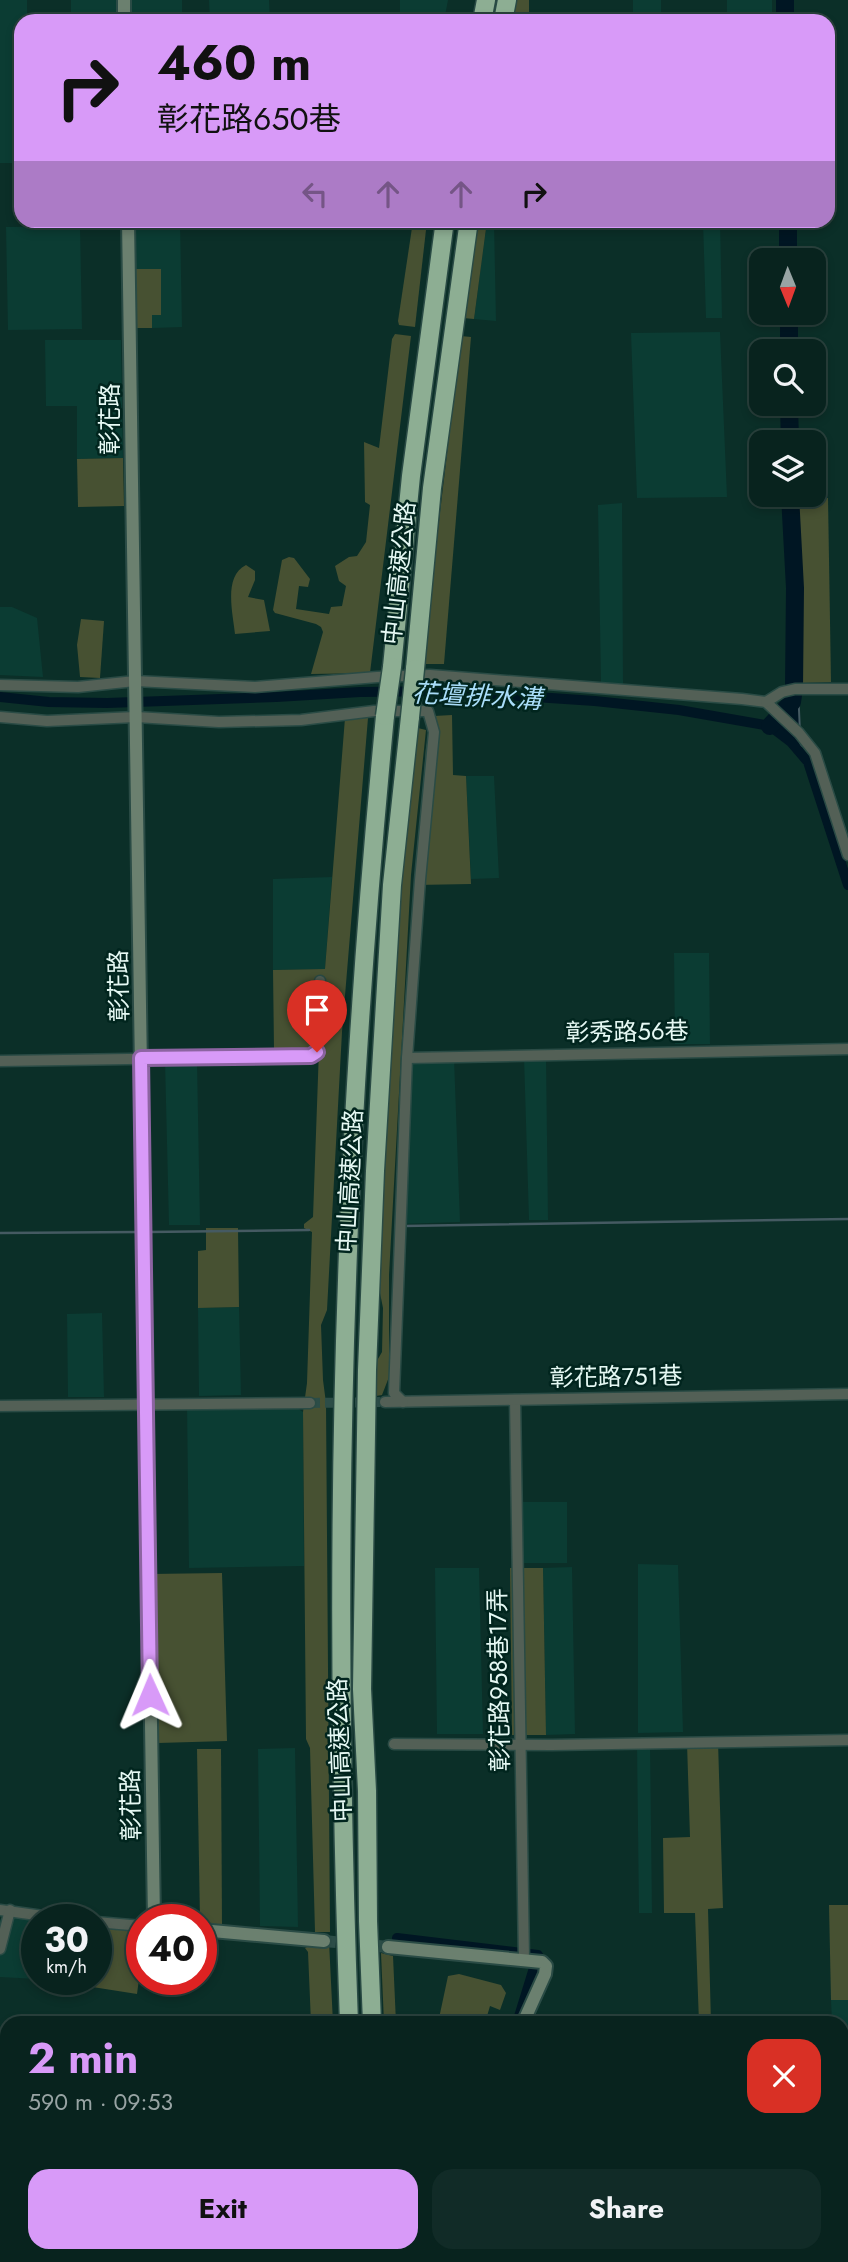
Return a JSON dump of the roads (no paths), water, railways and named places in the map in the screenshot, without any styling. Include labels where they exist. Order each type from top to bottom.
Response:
[{"type":"highway","name":"中山高速公路","points":[[349,2016],[341,1526],[347,1280],[365,937],[411,475],[444,228]]},
{"type":"highway","name":"中山高速公路","points":[[372,2016],[362,1689],[367,1370],[375,1171],[392,885],[421,713],[415,668],[432,488],[468,228]]},
{"type":"street","name":"彰花路","points":[[128,228],[154,1904]]},
{"type":"street","points":[[0,685],[255,687],[429,675],[766,702],[799,733],[815,753],[848,855]]},
{"type":"street","points":[[766,702],[782,692],[796,689],[848,689]]},
{"type":"street","points":[[0,717],[47,721],[136,714],[219,722],[301,720],[374,711],[421,713],[435,732],[420,880],[407,1058],[394,1393],[402,1402]]},
{"type":"street","points":[[0,1061],[311,1056],[317,1052],[320,981]]},
{"type":"street","name":"彰秀路56巷","points":[[407,1058],[848,1049]]},
{"type":"street","name":"彰花路751巷","points":[[385,1402],[848,1394]]},
{"type":"street","name":"彰花路958巷17弄","points":[[516,1400],[524,1959]]},
{"type":"street","points":[[0,1406],[310,1403]]},
{"type":"street","points":[[394,1744],[848,1740]]},
{"type":"street","points":[[0,1949],[5,1910]]},
{"type":"street","points":[[217,1931],[324,1941]]},
{"type":"street","points":[[388,1947],[542,1962],[545,1974],[526,2016]]},
{"type":"water","points":[[794,688],[798,688],[801,754],[806,766],[791,742],[770,726],[792,702]]},
{"type":"waterway","points":[[785,0],[785,14]]},
{"type":"waterway","points":[[788,228],[788,248]]},
{"type":"waterway","points":[[789,326],[789,339]]},
{"type":"waterway","points":[[789,416],[790,430]]},
{"type":"waterway","points":[[770,726],[792,702],[794,688],[795,588],[791,507]]},
{"type":"waterway","name":"花壇排水溝","points":[[0,697],[49,702],[107,703],[447,691],[595,701],[679,710],[770,726],[791,742],[808,762],[848,885]]},
{"type":"waterway","points":[[404,1226],[848,1219]]},
{"type":"waterway","points":[[148,1232],[309,1230]]},
{"type":"waterway","points":[[0,1233],[138,1232]]},
{"type":"waterway","points":[[397,1938],[538,1955],[519,2016]]},
{"type":"tunnel","points":[[310,1403],[385,1402]]},
{"type":"tunnel","points":[[324,1941],[388,1947]]}]
